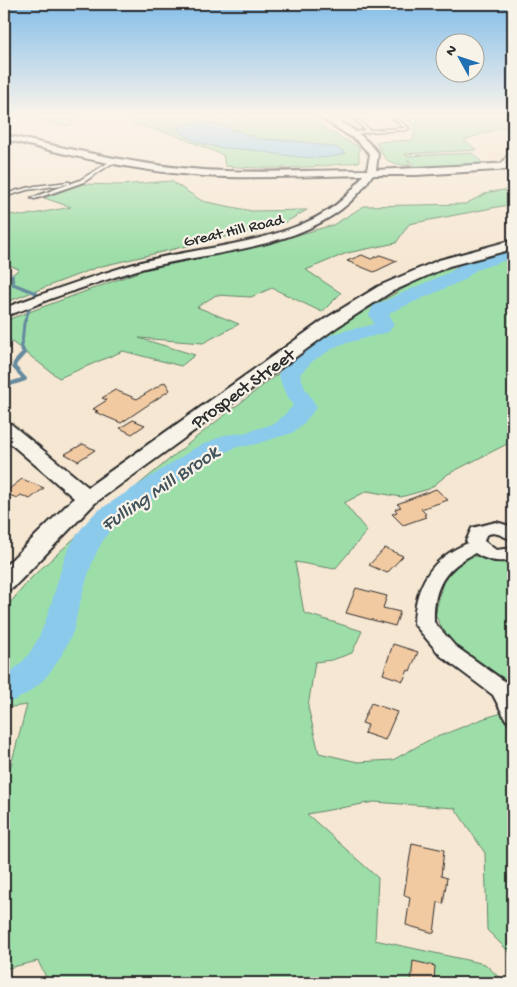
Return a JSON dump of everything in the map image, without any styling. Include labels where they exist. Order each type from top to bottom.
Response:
[{"type":"main road","name":"Prospect Street","points":[[4,582],[87,498],[331,323],[385,290],[444,263],[513,244]]},
{"type":"main road","points":[[4,428],[87,498]]},
{"type":"street","points":[[129,162],[194,172],[225,174],[416,172],[513,166]]},
{"type":"street","points":[[372,171],[373,162]]},
{"type":"street","name":"Great Hill Road","points":[[4,312],[152,263],[261,239],[303,227],[332,213],[352,198],[372,171]]},
{"type":"street","points":[[513,534],[496,527],[482,529],[476,536],[478,546],[488,554],[496,556],[513,554]]},
{"type":"street","points":[[478,546],[463,551],[437,573],[425,599],[424,624],[448,650],[500,689],[513,714]]},
{"type":"lane","points":[[33,198],[82,181],[112,162]]},
{"type":"lane","points":[[500,167],[504,162]]},
{"type":"lane","points":[[4,196],[34,186],[82,181]]},
{"type":"shaded area","points":[[487,162],[513,162],[513,163],[489,164]]},
{"type":"green space","points":[[224,162],[358,162],[292,168],[225,166]]},
{"type":"green space","points":[[392,162],[409,162],[410,166]]},
{"type":"green space","points":[[411,162],[482,162],[484,164],[416,168]]},
{"type":"green space","points":[[171,181],[202,201],[252,211],[307,210],[284,223],[98,267],[4,303],[4,278],[12,275],[19,269],[4,263],[4,213],[22,216],[71,207],[44,198],[83,184],[120,185]]},
{"type":"green space","points":[[513,189],[513,204],[409,224],[396,243],[347,253],[306,270],[341,293],[322,312],[272,288],[251,297],[216,295],[197,307],[239,324],[203,343],[139,338],[195,355],[181,366],[123,351],[59,378],[4,336],[4,321],[144,270],[257,246],[333,225],[364,206],[465,204],[489,192]]},
{"type":"green space","points":[[513,250],[513,441],[448,474],[429,489],[401,497],[367,491],[344,503],[367,531],[335,569],[295,562],[304,613],[362,631],[352,653],[332,660],[315,662],[308,707],[319,753],[358,762],[393,760],[427,741],[502,713],[513,737],[513,956],[487,930],[485,853],[455,808],[374,802],[307,814],[378,878],[375,940],[485,964],[505,983],[49,983],[38,961],[4,969],[4,791],[27,705],[4,708],[4,610],[32,577],[80,533],[199,435],[346,321],[426,276]]},
{"type":"green space","points":[[471,556],[513,558],[513,684],[451,645],[435,615],[445,573]]},
{"type":"building","points":[[362,255],[371,259],[380,255],[397,261],[374,272],[347,261]]},
{"type":"building","points":[[165,382],[170,390],[121,423],[95,412],[98,411],[93,409],[107,400],[102,398],[115,390],[137,399]]},
{"type":"building","points":[[133,420],[145,425],[132,434],[120,428]]},
{"type":"building","points":[[83,444],[95,450],[78,461],[65,454]]},
{"type":"building","points":[[22,479],[44,488],[30,499],[21,495],[17,498],[4,493]]},
{"type":"building","points":[[436,489],[448,500],[421,509],[426,514],[424,515],[426,517],[403,525],[392,514],[397,512],[395,509],[401,507],[397,504]]},
{"type":"building","points":[[385,548],[403,556],[387,573],[369,565]]},
{"type":"building","points":[[356,588],[387,596],[383,608],[400,612],[395,626],[346,613]]},
{"type":"building","points":[[393,644],[418,652],[410,671],[408,670],[403,681],[383,674]]},
{"type":"building","points":[[371,703],[397,712],[385,740],[364,733],[368,725],[362,723]]},
{"type":"building","points":[[412,843],[444,850],[441,876],[447,878],[443,904],[438,902],[434,933],[406,925],[410,897],[404,895]]},
{"type":"building","points":[[413,961],[435,966],[434,983],[411,983]]},
{"type":"waterway","name":"Fulling Mill Brook","points":[[4,691],[21,682],[40,663],[59,628],[82,551],[94,530],[106,518],[204,453],[233,440],[244,440],[284,428],[305,407],[294,388],[289,374],[299,362],[315,350],[340,338],[382,328],[384,324],[379,315],[380,310],[457,276],[470,266],[513,252]]},
{"type":"waterway","points":[[12,275],[13,284],[36,293],[34,298]]},
{"type":"waterway","points":[[22,344],[24,323],[30,307]]},
{"type":"waterway","points":[[4,386],[25,379],[14,367],[15,363],[24,353],[21,346],[22,343]]}]
